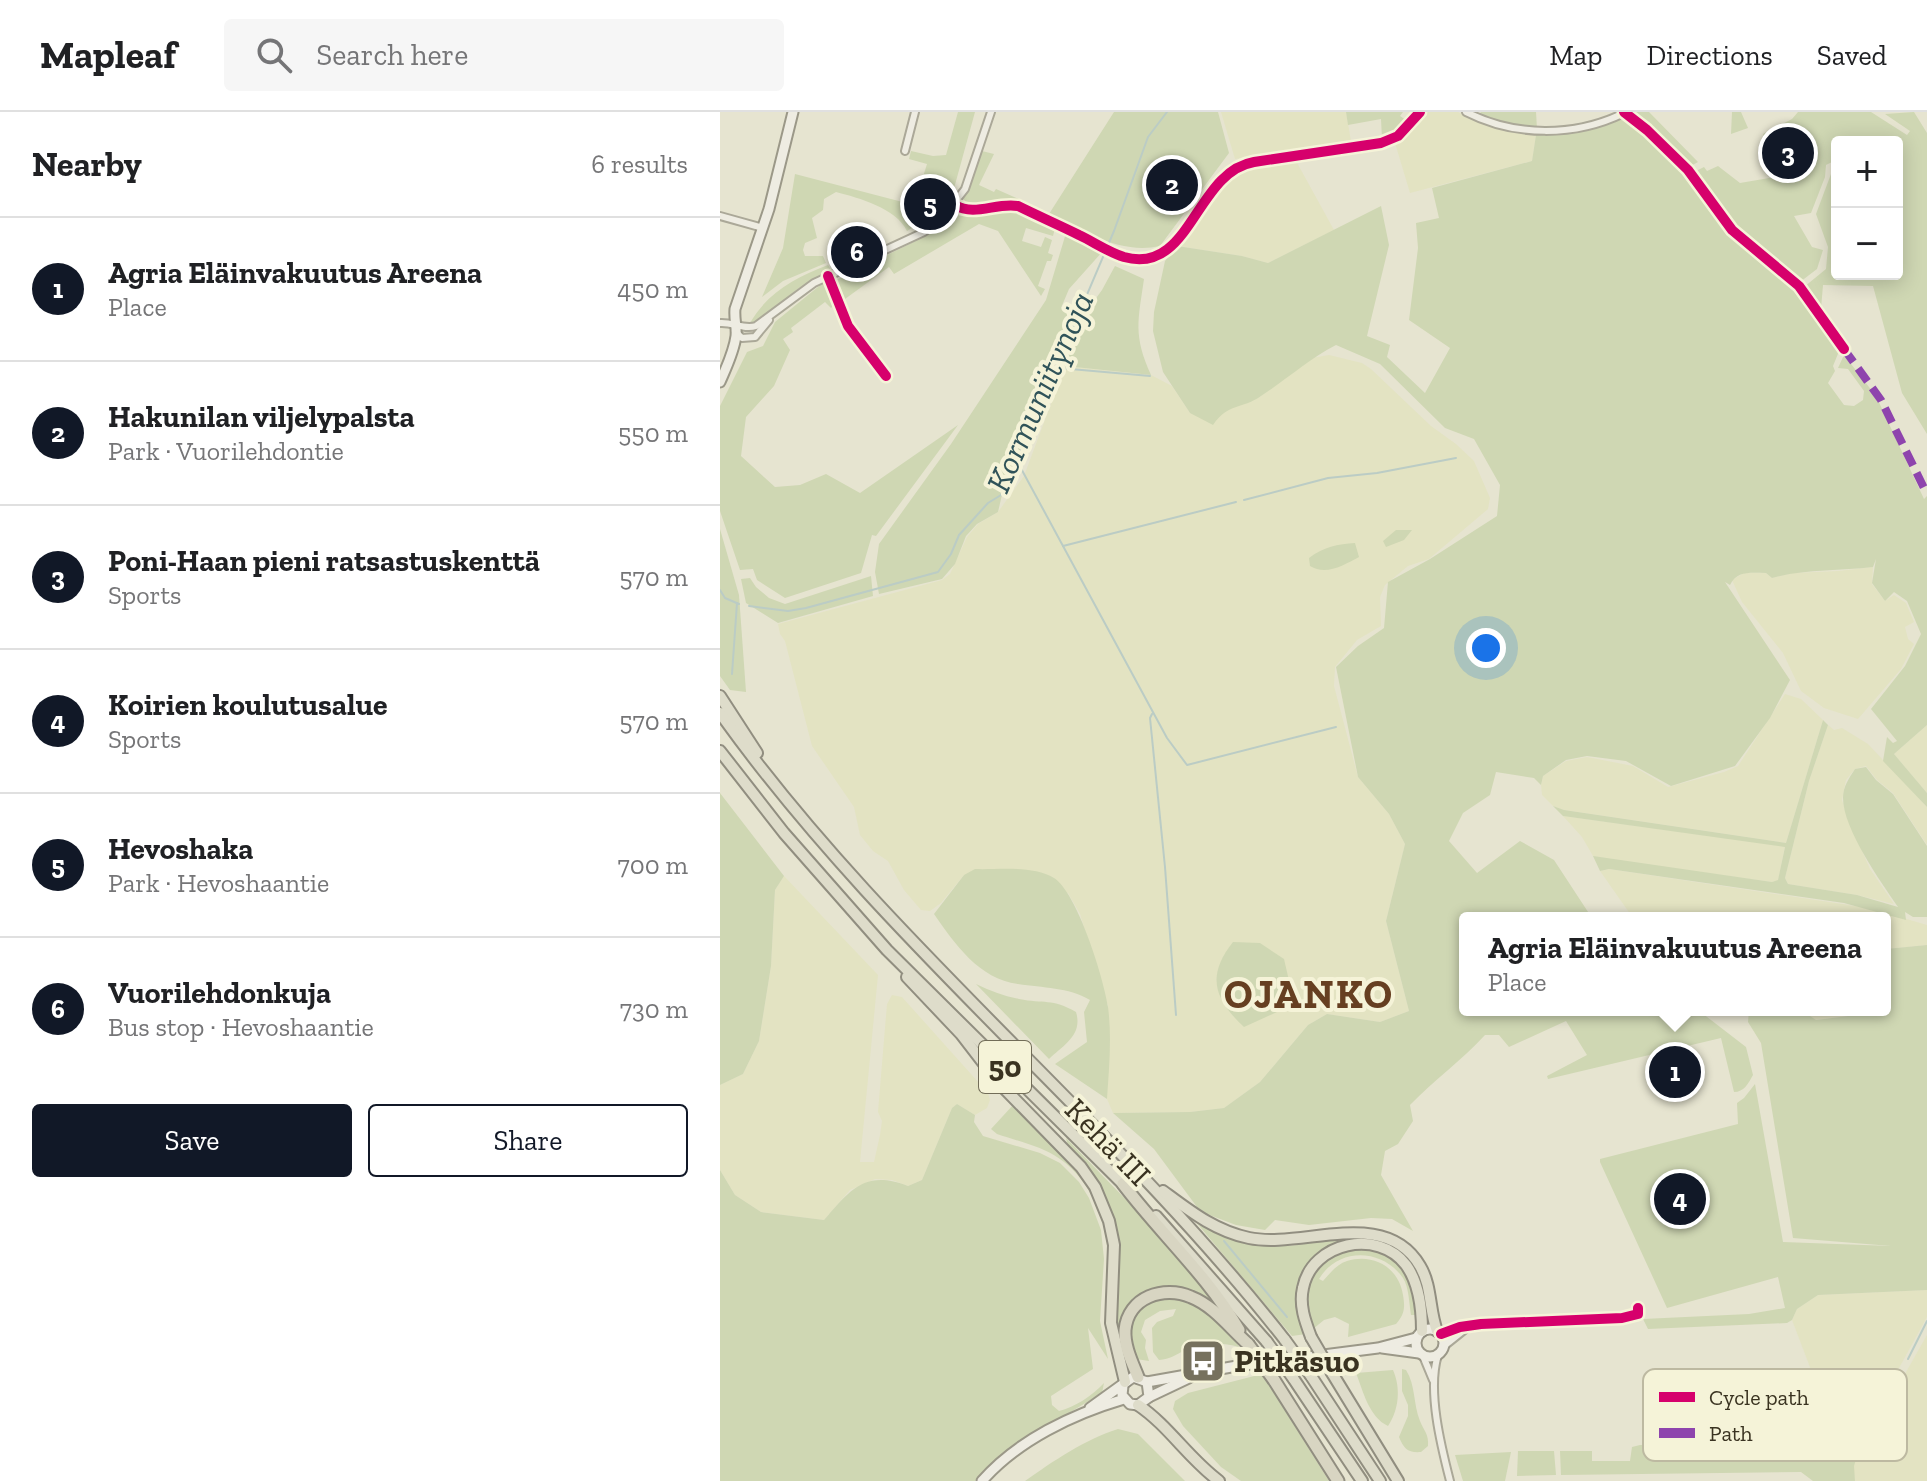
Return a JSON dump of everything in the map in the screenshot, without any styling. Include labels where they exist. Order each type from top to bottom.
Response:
[{"type":"highway","points":[[720,696],[755,750],[768,777]]},
{"type":"highway","name":"Kehä III","points":[[720,713],[833,856],[1223,1264],[1285,1340],[1380,1481]]},
{"type":"highway","name":"Kehä III","points":[[720,751],[742,781],[887,950],[1196,1259],[1267,1342],[1362,1481]]},
{"type":"highway","points":[[720,763],[742,781]]},
{"type":"highway","points":[[887,950],[914,987],[961,1034],[998,1082],[1081,1167],[1095,1187],[1109,1221],[1114,1245],[1111,1323],[1124,1384]]},
{"type":"highway","points":[[1139,1173],[1200,1218],[1247,1238],[1296,1240],[1359,1233],[1390,1239],[1407,1250],[1420,1265],[1439,1332]]},
{"type":"highway","points":[[1123,1184],[1211,1290],[1274,1380],[1338,1481]]},
{"type":"highway","points":[[1398,1481],[1311,1337],[1302,1300],[1308,1276],[1328,1253],[1347,1245],[1361,1244],[1388,1250],[1407,1266],[1415,1282],[1419,1334]]},
{"type":"highway","points":[[1143,1380],[1126,1340],[1126,1323],[1140,1302],[1154,1294],[1180,1292],[1198,1300],[1248,1344]]},
{"type":"highway","points":[[1138,1405],[1163,1423],[1181,1447],[1219,1481]]},
{"type":"main road","points":[[720,372],[731,341],[727,322],[755,253],[777,184],[793,112]]},
{"type":"main road","points":[[720,382],[737,333],[727,322]]},
{"type":"main road","points":[[1081,1415],[1124,1384],[1378,1348],[1427,1329],[1439,1332],[1440,1351],[1421,1354],[1378,1348]]},
{"type":"main road","points":[[1419,1334],[1416,1346],[1421,1354]]},
{"type":"main road","points":[[1124,1399],[1138,1405],[1176,1383],[1207,1371]]},
{"type":"main road","points":[[1143,1380],[1149,1397]]},
{"type":"main road","points":[[1124,1384],[1124,1399]]},
{"type":"main road","points":[[982,1481],[1054,1426],[1124,1399]]},
{"type":"street","points":[[905,151],[915,112]]},
{"type":"street","points":[[727,322],[753,328],[828,276],[924,232],[940,221],[955,205],[972,172],[991,112]]},
{"type":"street","points":[[955,205],[970,211],[1009,204],[1018,206],[1116,254],[1140,259],[1161,255],[1175,244],[1223,176],[1236,167],[1381,143],[1405,131],[1420,112]]},
{"type":"street","points":[[1466,112],[1504,127],[1537,132],[1582,127],[1624,112],[1688,170],[1732,230],[1799,286],[1844,349]]},
{"type":"street","points":[[720,216],[763,228]]},
{"type":"street","points":[[828,276],[848,326],[886,376]]},
{"type":"street","points":[[737,333],[742,338],[755,337],[770,317]]},
{"type":"street","points":[[1439,1332],[1489,1323],[1622,1318],[1638,1314],[1638,1308]]},
{"type":"street","points":[[1434,1383],[1440,1351],[1468,1327]]},
{"type":"street","points":[[1421,1354],[1434,1383],[1450,1481]]},
{"type":"green space","points":[[958,112],[975,112],[953,192],[937,213],[907,231],[886,210],[836,192],[824,199],[823,210],[812,218],[817,238],[805,243],[803,250],[805,256],[823,256],[826,263],[783,281],[762,297],[783,248],[795,174],[914,205],[927,164],[909,159],[911,151],[933,156],[946,155]]},
{"type":"green space","points":[[1114,112],[1218,112],[1229,153],[1160,246],[1131,247],[1103,240],[1049,214]]},
{"type":"green space","points":[[1221,112],[1346,112],[1351,141],[1235,159]]},
{"type":"green space","points":[[1346,112],[1403,112],[1400,116],[1409,122],[1397,134],[1382,139],[1381,119],[1348,125]]},
{"type":"green space","points":[[1425,112],[1458,112],[1486,125],[1536,135],[1532,161],[1410,193],[1395,143],[1403,140]]},
{"type":"green space","points":[[1481,112],[1536,112],[1537,129],[1503,125],[1478,115]]},
{"type":"green space","points":[[1630,112],[1649,112],[1698,162],[1689,167],[1651,128]]},
{"type":"green space","points":[[1732,112],[1741,112],[1748,128],[1731,134]]},
{"type":"green space","points":[[1798,112],[1871,112],[1907,135],[1910,131],[1885,114],[1914,112],[1927,133],[1927,434],[1902,393],[1873,286],[1823,285],[1821,309],[1804,287],[1826,269],[1828,247],[1816,214],[1831,174],[1831,280],[1903,280],[1903,136],[1831,136],[1831,162],[1826,165],[1825,177],[1811,213],[1794,216],[1812,247],[1823,250],[1817,269],[1800,282],[1733,225],[1694,172],[1704,167],[1707,171],[1718,166],[1740,183],[1775,177],[1763,134],[1792,119]]},
{"type":"green space","points":[[1624,116],[1645,132],[1686,173],[1727,230],[1797,289],[1840,349],[1833,366],[1835,371],[1828,383],[1844,405],[1854,406],[1863,400],[1864,391],[1848,369],[1838,368],[1844,355],[1876,396],[1924,499],[1927,496],[1927,725],[1894,754],[1927,793],[1927,807],[1883,761],[1887,737],[1893,743],[1897,741],[1871,709],[1905,666],[1921,634],[1907,601],[1894,592],[1885,601],[1872,583],[1876,559],[1873,567],[1772,578],[1766,573],[1750,573],[1737,577],[1730,585],[1725,582],[1790,680],[1770,718],[1735,766],[1671,786],[1626,761],[1587,756],[1566,760],[1543,776],[1541,785],[1534,778],[1496,772],[1490,795],[1463,813],[1449,841],[1477,873],[1520,841],[1554,860],[1588,912],[1459,912],[1459,1016],[1706,1016],[1746,1047],[1753,1075],[1747,1084],[1734,1092],[1721,1038],[1548,1079],[1547,1076],[1587,1055],[1566,1021],[1509,1047],[1499,1035],[1485,1035],[1410,1105],[1413,1121],[1398,1144],[1385,1151],[1381,1175],[1413,1231],[1392,1219],[1371,1218],[1309,1225],[1275,1220],[1265,1230],[1236,1225],[1197,1207],[1154,1149],[1113,1113],[1190,1112],[1224,1108],[1260,1082],[1308,1025],[1327,1014],[1380,1022],[1409,1011],[1386,921],[1405,844],[1389,814],[1358,777],[1336,667],[1358,646],[1384,628],[1388,582],[1497,516],[1500,485],[1474,439],[1445,428],[1380,364],[1336,345],[1261,396],[1230,409],[1213,425],[1190,413],[1163,372],[1153,331],[1165,261],[1177,246],[1268,263],[1381,206],[1389,245],[1367,336],[1390,345],[1387,357],[1425,393],[1450,348],[1409,320],[1418,248],[1416,223],[1439,218],[1432,188],[1532,161],[1536,135],[1579,131]]},
{"type":"green space","points":[[982,151],[994,154],[979,185],[1021,200],[970,205],[963,199]]},
{"type":"green space","points":[[1295,159],[1334,230],[1268,263],[1177,246],[1214,193],[1239,168]]},
{"type":"green space","points":[[1009,209],[1055,228],[1053,236],[1026,228],[1022,241],[1041,247],[1045,237],[1052,240],[1048,253],[1053,255],[1051,261],[1047,261],[1038,286],[1045,289],[1041,296],[998,231],[979,224],[894,274],[889,267],[845,299],[840,298],[834,281],[934,232],[953,215],[967,216]]},
{"type":"green space","points":[[1066,233],[1103,251],[1069,289],[1061,308],[1072,314],[1039,384],[1042,388],[1039,408],[1004,486],[998,512],[977,524],[966,536],[955,564],[942,579],[879,594],[875,572],[879,544],[951,444],[1046,300]]},
{"type":"green space","points":[[828,265],[831,270],[799,288],[758,321],[750,323],[765,303],[783,287]]},
{"type":"green space","points":[[1115,266],[1144,279],[1138,328],[1141,349],[1151,375],[1065,366],[1086,312]]},
{"type":"green space","points":[[824,282],[834,305],[831,308],[825,302],[791,328],[793,332],[783,339],[790,350],[774,386],[746,417],[741,456],[775,487],[800,485],[826,474],[860,493],[958,425],[876,536],[872,535],[861,573],[785,598],[757,580],[753,569],[740,570],[720,511],[720,406],[747,352],[763,346],[775,322]]},
{"type":"green space","points":[[1329,355],[1362,363],[1371,369],[1431,426],[1456,444],[1474,461],[1490,498],[1488,509],[1429,559],[1408,566],[1385,585],[1380,597],[1381,626],[1357,640],[1335,667],[1334,686],[1358,777],[1389,814],[1405,844],[1386,921],[1409,1011],[1380,1022],[1327,1014],[1308,1025],[1260,1082],[1224,1108],[1190,1112],[1113,1113],[1107,1099],[1108,1006],[1080,914],[1068,893],[964,875],[941,903],[930,911],[921,910],[904,890],[888,861],[873,851],[860,835],[854,807],[812,746],[778,624],[942,580],[950,574],[967,537],[978,524],[998,512],[1024,476],[1065,366],[1151,375],[1172,386],[1190,413],[1223,411],[1258,398],[1312,358]]},
{"type":"green space","points":[[720,529],[739,595],[746,692],[730,690],[720,676]]},
{"type":"green space","points":[[1396,530],[1412,530],[1404,540],[1386,547],[1383,541]]},
{"type":"green space","points":[[1355,543],[1359,557],[1329,570],[1310,566],[1309,558],[1320,551]]},
{"type":"green space","points":[[1873,567],[1872,584],[1885,601],[1894,595],[1906,603],[1914,622],[1905,627],[1908,639],[1914,644],[1901,669],[1858,719],[1824,708],[1801,691],[1783,653],[1742,602],[1732,580],[1744,573],[1766,573],[1772,578],[1792,573]]},
{"type":"green space","points":[[871,576],[873,596],[778,623],[746,603],[741,579],[750,578],[769,598],[785,604]]},
{"type":"green space","points":[[1785,694],[1801,699],[1823,720],[1786,843],[1564,810],[1553,806],[1542,795],[1543,776],[1566,761],[1587,757],[1633,766],[1668,787],[1724,772],[1738,766]]},
{"type":"green space","points":[[1823,720],[1828,725],[1809,781],[1785,878],[1788,884],[1857,895],[1898,907],[1864,855],[1845,811],[1843,794],[1847,783],[1855,769],[1866,767],[1893,794],[1927,846],[1927,917],[1913,917],[1905,912],[1906,920],[1891,916],[1891,912],[1877,912],[1844,903],[1609,869],[1600,871],[1593,856],[1772,882],[1778,880],[1785,847],[1563,816],[1553,806],[1564,810],[1786,843]]},
{"type":"green space","points":[[1828,725],[1834,730],[1842,728],[1868,744],[1927,807],[1927,845],[1893,793],[1866,766],[1855,769],[1846,780],[1842,800],[1848,819],[1870,869],[1894,904],[1788,884],[1785,878],[1809,781]]},
{"type":"green space","points":[[1927,725],[1927,793],[1894,754]]},
{"type":"green space","points":[[720,793],[784,876],[775,890],[771,966],[759,1041],[743,1074],[720,1085]]},
{"type":"green space","points":[[1563,816],[1785,846],[1778,881],[1601,859],[1593,856],[1582,837]]},
{"type":"green space","points":[[975,869],[1026,870],[1046,874],[1063,886],[1072,900],[1095,958],[1108,1007],[1107,1099],[1055,1064],[1087,1042],[1084,1012],[1090,1000],[1064,990],[1018,984],[991,975],[969,958],[934,914],[964,875]]},
{"type":"green space","points":[[1609,869],[1883,912],[1629,912],[1600,871]]},
{"type":"green space","points":[[784,876],[878,975],[860,1162],[874,1162],[880,1135],[882,1121],[878,1112],[887,1004],[892,995],[902,997],[988,1093],[990,1100],[987,1108],[975,1115],[957,1104],[952,1108],[922,1180],[908,1186],[892,1180],[875,1179],[850,1190],[824,1220],[761,1212],[735,1195],[720,1170],[720,1085],[743,1074],[759,1041],[771,966],[775,890]]},
{"type":"green space","points":[[1891,914],[1927,925],[1927,945],[1891,949]]},
{"type":"green space","points":[[1233,942],[1260,943],[1284,959],[1293,998],[1277,1012],[1244,1027],[1226,1007],[1217,987],[1219,966]]},
{"type":"green space","points":[[1927,945],[1927,1290],[1818,1295],[1797,1309],[1787,1323],[1648,1329],[1643,1319],[1749,1314],[1785,1308],[1778,1277],[1667,1308],[1600,1162],[1600,1159],[1738,1124],[1737,1103],[1755,1084],[1783,1242],[1891,1246],[1793,1238],[1761,1043],[1748,1022],[1748,1016],[1810,1016],[1816,1020],[1891,1016],[1891,949]]},
{"type":"green space","points":[[976,984],[1008,996],[1068,1008],[1076,1012],[1077,1027],[1066,1044],[1049,1059]]},
{"type":"green space","points":[[1809,1016],[1848,1016],[1815,1020]]},
{"type":"green space","points":[[957,1104],[975,1115],[974,1122],[983,1136],[1040,1153],[1060,1163],[1079,1182],[1089,1198],[1101,1230],[1104,1259],[1100,1321],[1108,1359],[1088,1328],[1093,1369],[1051,1396],[1052,1405],[1059,1411],[1071,1407],[1089,1397],[1104,1383],[1102,1393],[1003,1453],[975,1481],[720,1481],[720,1170],[735,1195],[761,1212],[824,1220],[851,1192],[869,1181],[893,1181],[908,1186],[922,1180],[952,1108]]},
{"type":"green space","points":[[1014,1104],[1069,1160],[1096,1200],[1110,1246],[1119,1366],[1116,1367],[1107,1332],[1107,1243],[1099,1211],[1083,1182],[1060,1159],[991,1129]]},
{"type":"green space","points":[[1066,1138],[1170,1245],[1221,1310],[1177,1289],[1127,1313],[1129,1361],[1125,1362],[1115,1315],[1119,1261],[1112,1216],[1068,1147]]},
{"type":"green space","points":[[1195,1221],[1251,1242],[1271,1246],[1351,1238],[1390,1243],[1406,1252],[1419,1269],[1428,1306],[1423,1306],[1402,1256],[1340,1243],[1302,1282],[1306,1334],[1292,1336]]},
{"type":"green space","points":[[1351,1249],[1381,1253],[1399,1266],[1406,1275],[1417,1315],[1411,1315],[1405,1282],[1394,1268],[1384,1261],[1360,1255],[1337,1261],[1319,1279],[1323,1281],[1347,1261],[1376,1261],[1391,1270],[1401,1285],[1404,1310],[1401,1317],[1396,1324],[1348,1337],[1349,1324],[1335,1317],[1324,1320],[1313,1329],[1307,1302],[1312,1279],[1326,1262]]},
{"type":"green space","points":[[1927,1290],[1927,1317],[1898,1369],[1811,1369],[1792,1320],[1797,1309],[1818,1295]]},
{"type":"green space","points":[[1161,1296],[1185,1301],[1207,1311],[1225,1327],[1239,1347],[1205,1344],[1159,1360],[1153,1352],[1152,1328],[1157,1322],[1173,1316],[1176,1309],[1160,1311],[1145,1320],[1141,1332],[1146,1340],[1149,1361],[1136,1359],[1131,1337],[1133,1321],[1143,1308]]},
{"type":"green space","points":[[1927,1335],[1927,1481],[1855,1481],[1853,1466],[1856,1461],[1907,1461],[1907,1370]]},
{"type":"green space","points":[[1402,1369],[1409,1376],[1418,1415],[1428,1438],[1428,1446],[1421,1452],[1407,1449],[1399,1437],[1408,1416],[1408,1405],[1402,1391]]},
{"type":"green space","points":[[1393,1370],[1398,1399],[1388,1426],[1371,1410],[1356,1373]]},
{"type":"green space","points":[[1262,1374],[1329,1481],[1241,1481],[1221,1467],[1183,1426],[1173,1409],[1175,1401],[1188,1393]]},
{"type":"green space","points":[[1118,1429],[1138,1434],[1185,1481],[1025,1481],[1058,1458]]},
{"type":"green space","points":[[1643,1445],[1643,1461],[1856,1461],[1855,1481],[1813,1481],[1801,1472],[1561,1475],[1560,1451],[1592,1451],[1592,1461],[1630,1461],[1632,1447]]},
{"type":"green space","points":[[1518,1451],[1554,1451],[1556,1475],[1517,1476]]},
{"type":"green space","points":[[1511,1452],[1505,1481],[1463,1481],[1455,1455]]},
{"type":"waterway","name":"Kormuniitynoja","points":[[749,606],[788,611],[806,608],[938,572],[951,554],[959,535],[988,503],[1001,495],[1114,231],[1148,137],[1167,112]]},
{"type":"waterway","points":[[1059,368],[1150,376]]},
{"type":"waterway","points":[[1244,500],[1328,478],[1377,473],[1456,458]]},
{"type":"waterway","points":[[1017,461],[1063,546],[1236,502]]},
{"type":"waterway","points":[[1063,546],[1167,738],[1187,765],[1336,727]]},
{"type":"waterway","points":[[720,590],[725,598],[739,604]]},
{"type":"waterway","points":[[732,674],[737,603]]},
{"type":"waterway","points":[[1152,714],[1176,1015]]},
{"type":"waterway","points":[[1224,1241],[1287,1317]]},
{"type":"waterway","points":[[1908,1359],[1927,1321]]},
{"type":"marked path","points":[[1844,349],[1881,400],[1927,494]]},
{"type":"cycle path","points":[[955,205],[970,210],[1018,206],[1118,255],[1146,259],[1164,252],[1179,238],[1218,184],[1234,170],[1254,162],[1381,143],[1398,136],[1420,112]]},
{"type":"cycle path","points":[[1624,112],[1688,170],[1732,230],[1799,286],[1844,349]]},
{"type":"cycle path","points":[[828,276],[848,326],[886,376]]},
{"type":"cycle path","points":[[1441,1334],[1481,1324],[1622,1318],[1638,1314],[1638,1308]]},
{"type":"place","name":"Poni-Haan pieni ratsastuskenttä","points":[[1788,153]]},
{"type":"place","name":"Hakunilan viljelypalsta","points":[[1172,185]]},
{"type":"place","name":"Hevoshaka","points":[[930,204]]},
{"type":"place","name":"Vuorilehdonkuja","points":[[857,252]]},
{"type":"place","name":"Agria Eläinvakuutus Areena","points":[[1675,1072]]},
{"type":"place","name":"Koirien koulutusalue","points":[[1680,1199]]},
{"type":"place","name":"Pitkäsuo","points":[[1203,1361]]},
{"type":"district","name":"OJANKO","points":[[1309,994]]}]
